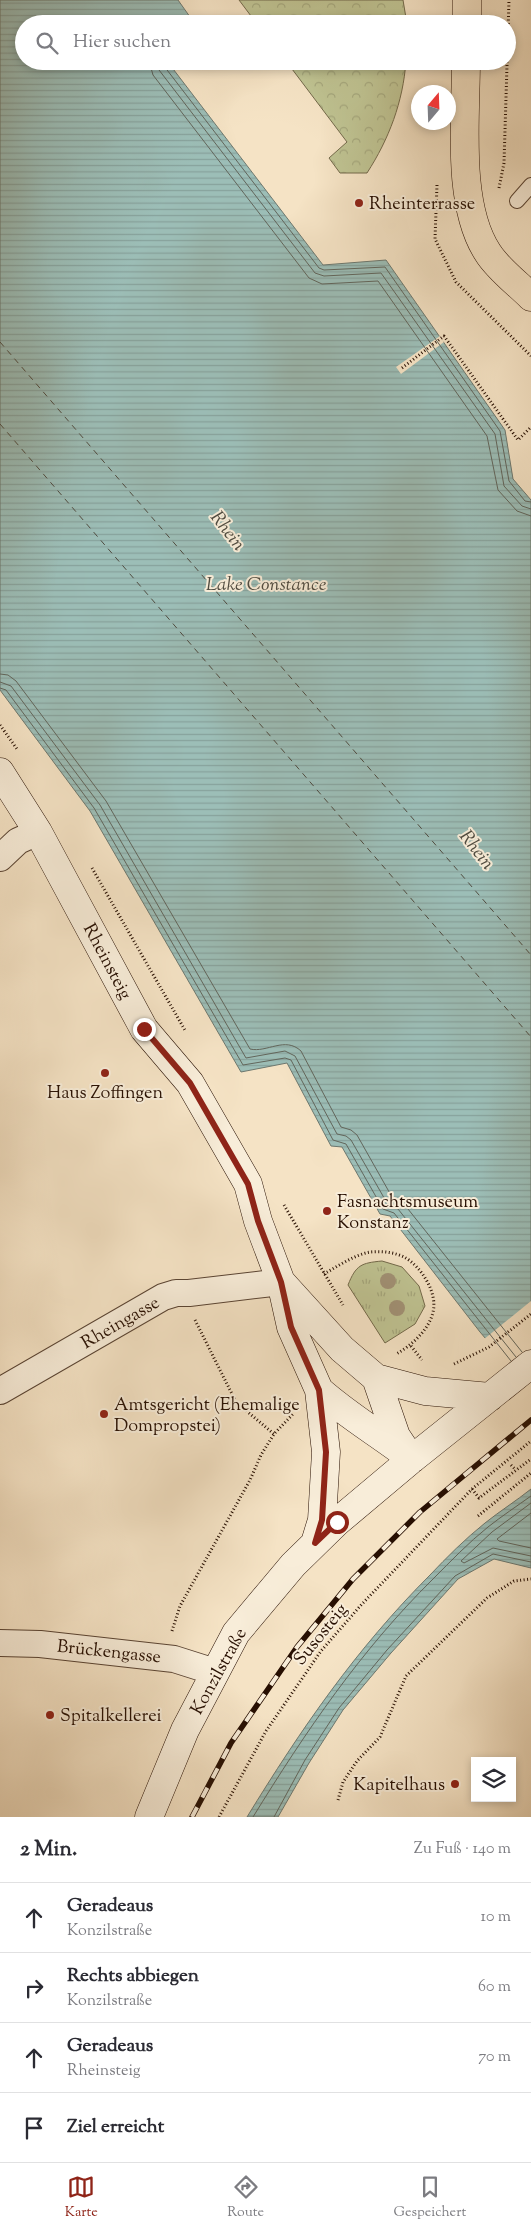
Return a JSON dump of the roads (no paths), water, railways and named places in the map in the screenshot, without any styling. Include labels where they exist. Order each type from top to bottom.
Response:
[{"type":"main road","points":[[467,0],[467,15]]},
{"type":"main road","points":[[466,70],[466,157],[469,204],[475,232],[489,255],[531,297]]},
{"type":"main road","name":"Rheinsteig","points":[[0,772],[38,832],[144,1029],[190,1083],[248,1184],[258,1221],[281,1282]]},
{"type":"main road","points":[[281,1282],[342,1350],[376,1378],[425,1391],[490,1396]]},
{"type":"main road","name":"Konzilstraße","points":[[281,1282],[291,1327],[319,1390],[326,1452],[322,1520],[315,1543]]},
{"type":"main road","name":"Konzilstraße","points":[[149,1817],[185,1730],[236,1633],[293,1565],[315,1543],[412,1459],[524,1371]]},
{"type":"main road","points":[[376,1378],[396,1436],[412,1459]]},
{"type":"main road","name":"Konzilstraße","points":[[319,1390],[344,1412],[412,1459]]},
{"type":"street","points":[[0,858],[18,842],[38,832]]},
{"type":"street","name":"Rheingasse","points":[[0,1391],[163,1297],[176,1293],[281,1282]]},
{"type":"street","name":"Brückengasse","points":[[0,1644],[40,1644],[174,1658],[215,1672]]},
{"type":"lane","points":[[517,202],[531,185]]},
{"type":"water","name":"Lake Constance","points":[[0,0],[178,0],[189,15],[15,15],[15,70],[174,70],[323,265],[386,260],[505,430],[513,479],[531,500],[531,1392],[480,1332],[390,1216],[380,1214],[342,1147],[331,1146],[287,1063],[241,1072],[90,811],[0,690]]},
{"type":"water","points":[[531,1489],[531,1568],[494,1559],[458,1579],[391,1653],[343,1710],[309,1763],[278,1817],[247,1817],[309,1721],[354,1661],[403,1603],[463,1542]]},
{"type":"railway","points":[[192,1817],[231,1743],[297,1647],[353,1579],[420,1512],[531,1420]]},
{"type":"place","name":"Rheinterrasse","points":[[359,203]]},
{"type":"place","name":"Haus Zoffingen","points":[[105,1073]]},
{"type":"place","name":"Fasnachtsmuseum Konstanz","points":[[327,1211]]},
{"type":"place","name":"Amtsgericht (Ehemalige Dompropstei)","points":[[104,1414]]},
{"type":"place","name":"Spitalkellerei","points":[[50,1715]]},
{"type":"place","name":"Kapitelhaus","points":[[455,1784]]},
{"type":"water label","name":"Rhein","points":[[229,530]]},
{"type":"water label","name":"Rhein","points":[[478,849]]}]
